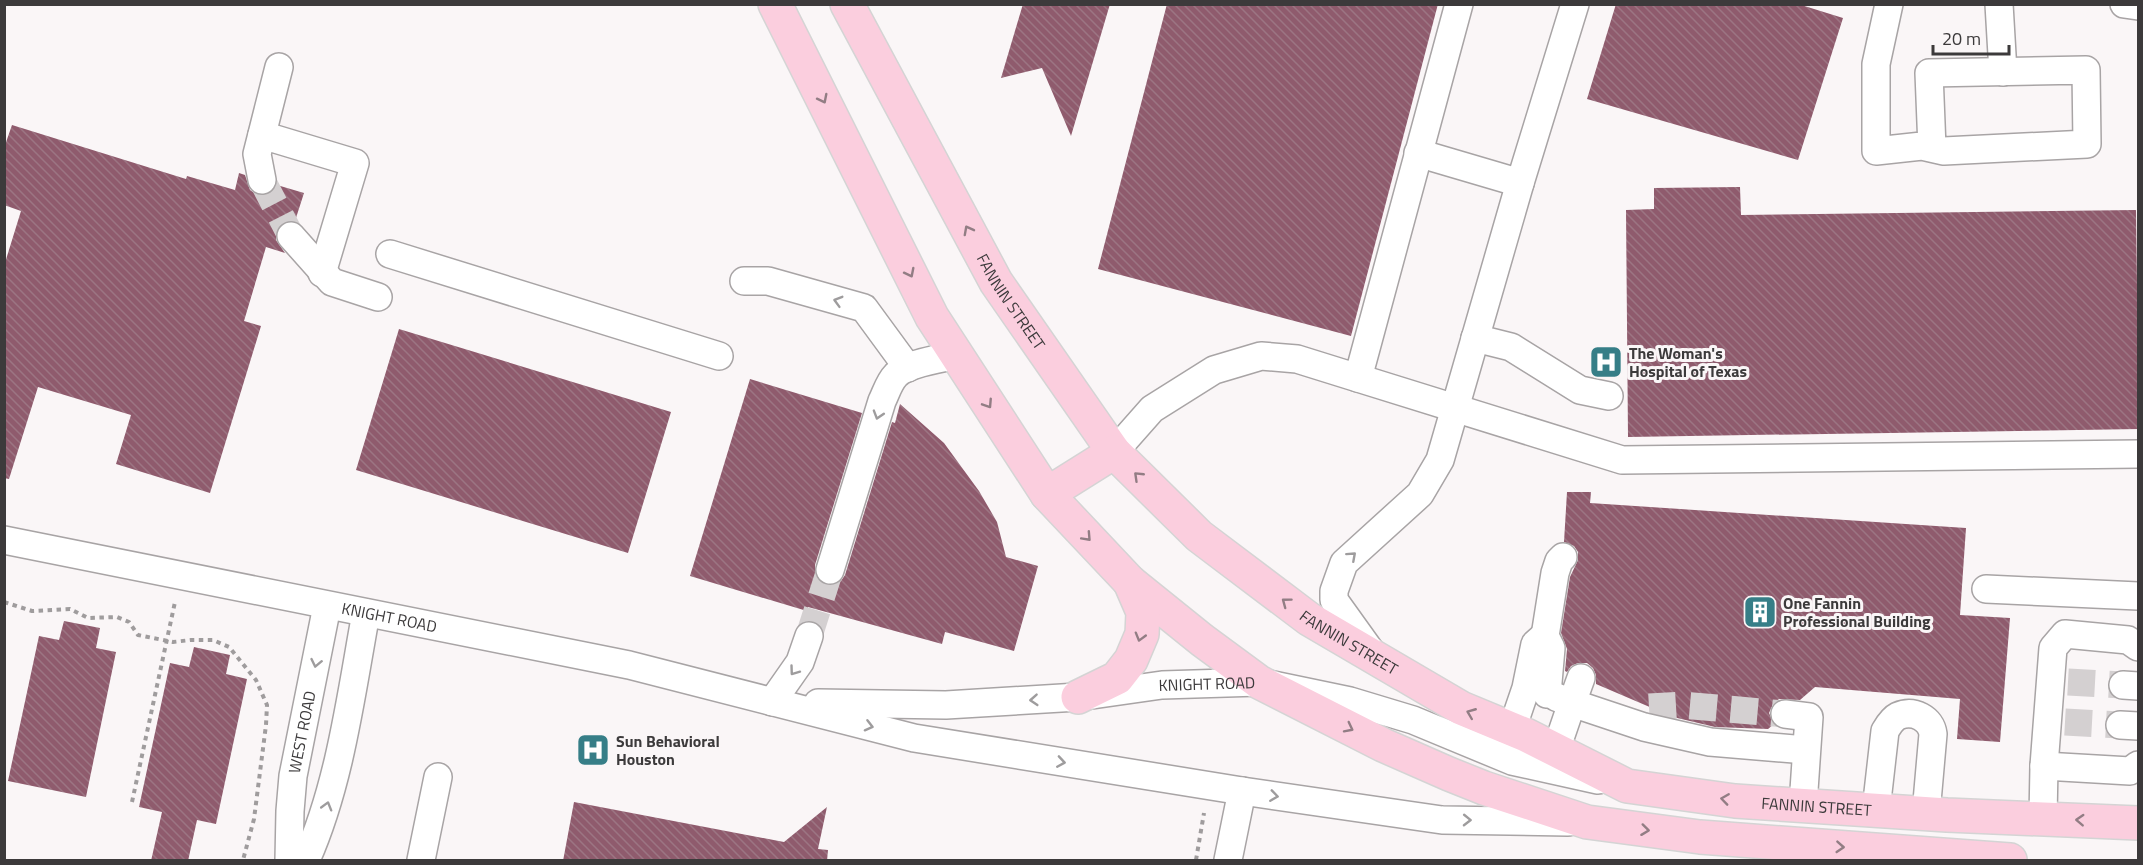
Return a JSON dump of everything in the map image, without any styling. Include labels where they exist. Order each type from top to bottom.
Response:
[{"type":"main road","points":[[775,4],[932,317],[1047,495],[1130,582],[1259,682],[1383,745],[1449,774],[1587,822],[1700,837],[2010,861]]},
{"type":"main road","name":"FANNIN STREET","points":[[848,4],[996,282],[1114,452],[1199,536],[1309,619],[1461,708],[1512,729],[1627,786],[1735,801],[2139,823]]},
{"type":"main road","points":[[1047,495],[1114,452]]},
{"type":"main road","points":[[1078,697],[1116,678],[1131,660],[1142,634],[1143,612],[1130,582]]},
{"type":"main road","points":[[1782,843],[1793,805]]},
{"type":"street","points":[[1358,378],[1459,4]]},
{"type":"street","points":[[1376,659],[1334,600],[1334,591],[1344,563],[1420,494],[1440,460],[1520,183],[1575,4]]},
{"type":"street","points":[[1889,4],[1876,64],[1876,151],[1922,146],[1944,151],[2086,144],[2086,70],[1929,73],[1932,148]]},
{"type":"street","points":[[1999,4],[2003,72]]},
{"type":"street","points":[[2124,4],[2139,6]]},
{"type":"street","points":[[261,180],[257,154],[279,67]]},
{"type":"street","points":[[262,135],[355,163],[322,273]]},
{"type":"street","points":[[1418,153],[1520,183]]},
{"type":"street","points":[[291,236],[332,282],[378,297]]},
{"type":"street","points":[[390,254],[719,356]]},
{"type":"street","points":[[744,281],[768,281],[864,308],[908,368]]},
{"type":"street","points":[[1475,338],[1511,347],[1580,390],[1609,396]]},
{"type":"street","points":[[831,570],[882,401],[897,374],[908,368],[957,355]]},
{"type":"street","points":[[1114,452],[1152,409],[1214,370],[1261,356],[1297,359],[1622,460],[2139,454]]},
{"type":"street","name":"KNIGHT ROAD","points":[[4,540],[327,606],[629,664],[914,738],[1242,791],[1442,820],[1587,822]]},
{"type":"street","points":[[1556,750],[1548,695],[1535,644],[1545,636],[1555,573],[1563,557]]},
{"type":"street","points":[[1986,589],[2139,596]]},
{"type":"street","name":"WEST ROAD","points":[[289,861],[293,776],[327,606]]},
{"type":"street","points":[[306,861],[325,812],[334,777],[366,613]]},
{"type":"street","points":[[2043,818],[2044,766],[2056,721],[2059,681],[2053,648],[2066,634],[2128,640],[2139,647]]},
{"type":"street","points":[[772,702],[800,662],[809,636]]},
{"type":"street","points":[[1512,729],[1548,695],[1581,678]]},
{"type":"street","name":"KNIGHT ROAD","points":[[772,702],[946,705],[1078,697],[1162,685],[1259,682],[1350,701],[1413,720],[1512,761],[1627,786]]},
{"type":"street","points":[[1548,695],[1646,717],[1710,742],[1806,750]]},
{"type":"street","points":[[1785,714],[1809,717],[1806,750],[1793,805]]},
{"type":"street","points":[[1876,810],[1885,731],[1889,723],[1898,716],[1906,714],[1927,719],[1932,726],[1926,813]]},
{"type":"street","points":[[2044,766],[2130,771],[2139,765]]},
{"type":"street","points":[[421,861],[438,777]]},
{"type":"street","points":[[1228,861],[1242,791]]},
{"type":"path","points":[[4,602],[32,611],[70,609],[88,618],[117,617],[129,622],[138,635],[173,642],[213,640],[229,647],[256,680],[267,705],[254,819],[243,861]]},
{"type":"path","points":[[132,802],[176,602]]},
{"type":"path","points":[[1196,861],[1204,813]]},
{"type":"building","points":[[1023,4],[1110,4],[1071,136],[1042,68],[1001,78]]},
{"type":"building","points":[[1167,4],[1438,4],[1351,336],[1098,269]]},
{"type":"building","points":[[1616,4],[1798,4],[1843,18],[1798,160],[1587,99]]},
{"type":"building","points":[[12,125],[186,179],[187,176],[235,190],[239,173],[245,175],[250,190],[257,195],[272,192],[277,185],[304,193],[295,221],[281,224],[276,232],[276,240],[285,253],[266,247],[244,321],[261,326],[210,493],[116,464],[131,415],[38,387],[9,479],[4,478],[4,266],[21,211],[4,205],[4,148]]},
{"type":"building","points":[[1740,187],[1741,215],[2136,210],[2139,429],[1628,437],[1626,210],[1654,209],[1654,188]]},
{"type":"building","points":[[399,329],[671,412],[628,553],[356,470]]},
{"type":"building","points":[[750,379],[862,413],[815,565],[815,574],[825,585],[834,585],[845,575],[892,422],[895,423],[900,404],[944,443],[979,491],[997,522],[1006,557],[1038,566],[1014,651],[945,632],[942,644],[808,607],[807,611],[690,576]]},
{"type":"building","name":"One Fannin Professional Building","points":[[1567,492],[1591,492],[1590,503],[1966,528],[1960,615],[2010,618],[2000,742],[1957,739],[1960,699],[1815,687],[1800,700],[1779,699],[1773,704],[1769,713],[1774,724],[1768,729],[1715,727],[1673,717],[1596,684],[1593,668],[1587,663],[1578,663],[1571,666],[1567,672],[1565,671],[1567,649],[1561,633],[1570,577],[1578,560],[1578,552],[1574,546],[1564,542]]},
{"type":"building","points":[[64,621],[100,628],[96,648],[116,652],[86,797],[8,781],[39,636],[59,640]]},
{"type":"building","points":[[194,647],[230,655],[226,674],[247,679],[216,824],[197,820],[188,861],[151,861],[162,812],[139,807],[170,663],[189,667]]},
{"type":"building","points":[[574,802],[784,842],[827,807],[818,849],[828,850],[827,861],[563,861]]},
{"type":"tunnel","points":[[262,180],[291,236]]},
{"type":"tunnel","points":[[809,636],[830,570]]},
{"type":"tunnel","points":[[2068,682],[2123,685]]},
{"type":"tunnel","points":[[1649,707],[1682,705],[1785,714]]},
{"type":"tunnel","points":[[2065,722],[2120,725]]},
{"type":"place","name":"The Woman's Hospital of Texas","points":[[1606,362]]},
{"type":"place","name":"One Fannin Professional Building","points":[[1760,612]]},
{"type":"place","name":"Sun Behavioral Houston","points":[[593,750]]}]
